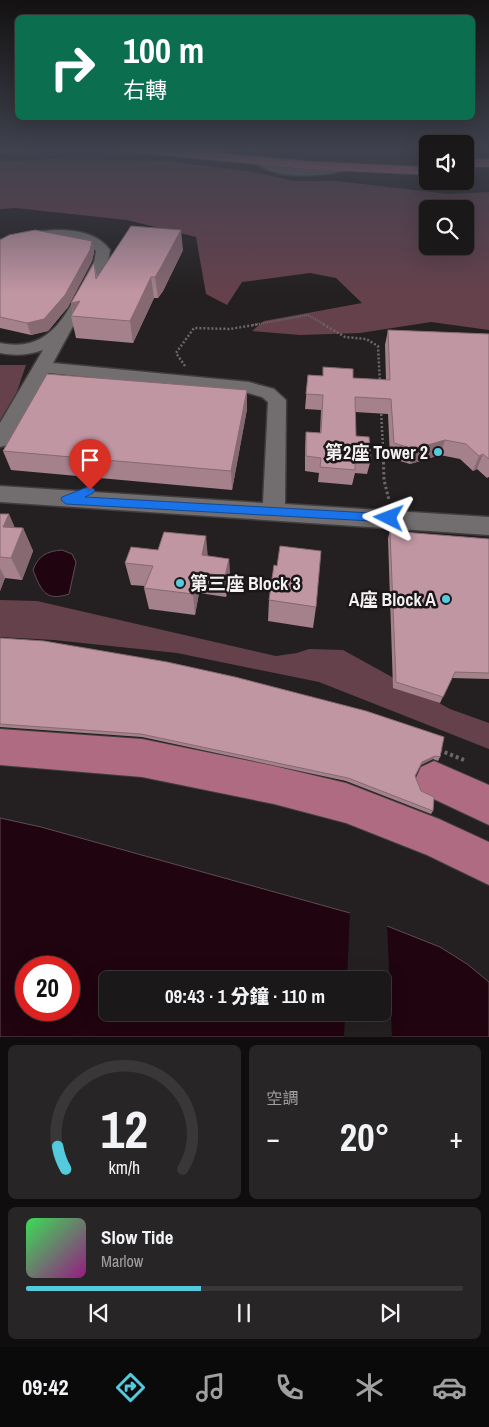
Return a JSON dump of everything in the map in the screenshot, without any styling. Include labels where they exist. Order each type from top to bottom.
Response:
[{"type":"main road","points":[[0,747],[142,758],[274,785],[346,803],[439,840],[489,864]]},
{"type":"main road","points":[[432,763],[489,805]]},
{"type":"street","points":[[0,244],[21,237],[56,234],[75,236],[99,244],[104,250],[100,262],[66,326],[0,440]]},
{"type":"street","points":[[5,350],[28,349],[52,341],[66,326]]},
{"type":"street","points":[[5,350],[20,353],[33,364],[33,374],[28,392]]},
{"type":"street","points":[[43,367],[249,388],[268,393],[277,400],[274,512]]},
{"type":"street","points":[[0,494],[66,500],[274,512],[389,512],[489,526]]},
{"type":"path","points":[[186,368],[176,352],[194,328],[230,329],[308,315],[345,337],[366,340],[378,346],[380,385]]},
{"type":"path","points":[[380,404],[384,480],[389,512]]},
{"type":"path","points":[[432,763],[473,764]]},
{"type":"shaded area","points":[[0,196],[489,196],[489,330],[431,322],[360,333],[300,335],[252,331],[264,321],[362,303],[336,278],[310,273],[242,282],[227,305],[206,294],[196,237],[127,220],[16,208],[0,209]]},
{"type":"shaded area","points":[[0,365],[26,365],[9,415],[0,423]]},
{"type":"shaded area","points":[[62,550],[72,554],[76,562],[69,594],[61,596],[49,595],[42,588],[33,570],[44,555]]},
{"type":"shaded area","points":[[0,600],[37,601],[276,656],[309,649],[343,650],[450,709],[489,723],[489,749],[319,682],[177,653],[54,640],[0,637]]},
{"type":"shaded area","points":[[0,818],[41,827],[350,913],[440,947],[467,964],[489,982],[489,1037],[0,1037]]},
{"type":"pier","points":[[350,910],[387,923],[389,971],[347,971]]},
{"type":"pier","points":[[391,1014],[392,1037],[344,1037],[345,1021],[391,1021]]},
{"type":"building","points":[[131,226],[181,230],[155,277],[151,277],[130,321],[71,316],[80,301],[71,303],[94,263],[96,279]]},
{"type":"building","points":[[35,230],[92,241],[90,250],[65,295],[44,319],[27,323],[0,317],[0,240],[9,235]]},
{"type":"building","points":[[388,330],[489,334],[489,459],[483,454],[479,456],[466,444],[445,440],[414,449],[394,443],[391,399],[355,397],[356,436],[369,437],[371,459],[355,458],[355,470],[320,467],[321,458],[306,456],[306,432],[321,433],[323,395],[306,394],[308,375],[323,376],[323,367],[353,369],[353,378],[390,380]]},
{"type":"building","points":[[47,374],[247,390],[231,471],[3,451]]},
{"type":"building","points":[[0,514],[9,514],[3,527],[23,528],[11,558],[0,557]]},
{"type":"building","points":[[390,531],[489,539],[489,673],[455,672],[443,697],[396,682]]},
{"type":"building","points":[[164,532],[206,536],[202,555],[229,559],[225,576],[197,572],[193,594],[144,588],[153,566],[125,563],[131,547],[158,550]]},
{"type":"building","points":[[280,546],[321,551],[316,607],[269,600],[274,565],[277,566]]},
{"type":"building","points":[[0,638],[44,641],[167,662],[235,677],[366,711],[444,737],[440,757],[435,756],[422,762],[415,776],[421,791],[434,797],[433,811],[348,778],[141,734],[0,724]]},
{"type":"place","name":"第2座 Tower 2","points":[[438,452]]},
{"type":"place","name":"第三座 Block 3","points":[[180,583]]},
{"type":"place","name":"A座 Block A","points":[[446,599]]},
{"type":"route","points":[[90,490],[66,500],[389,518]]}]
